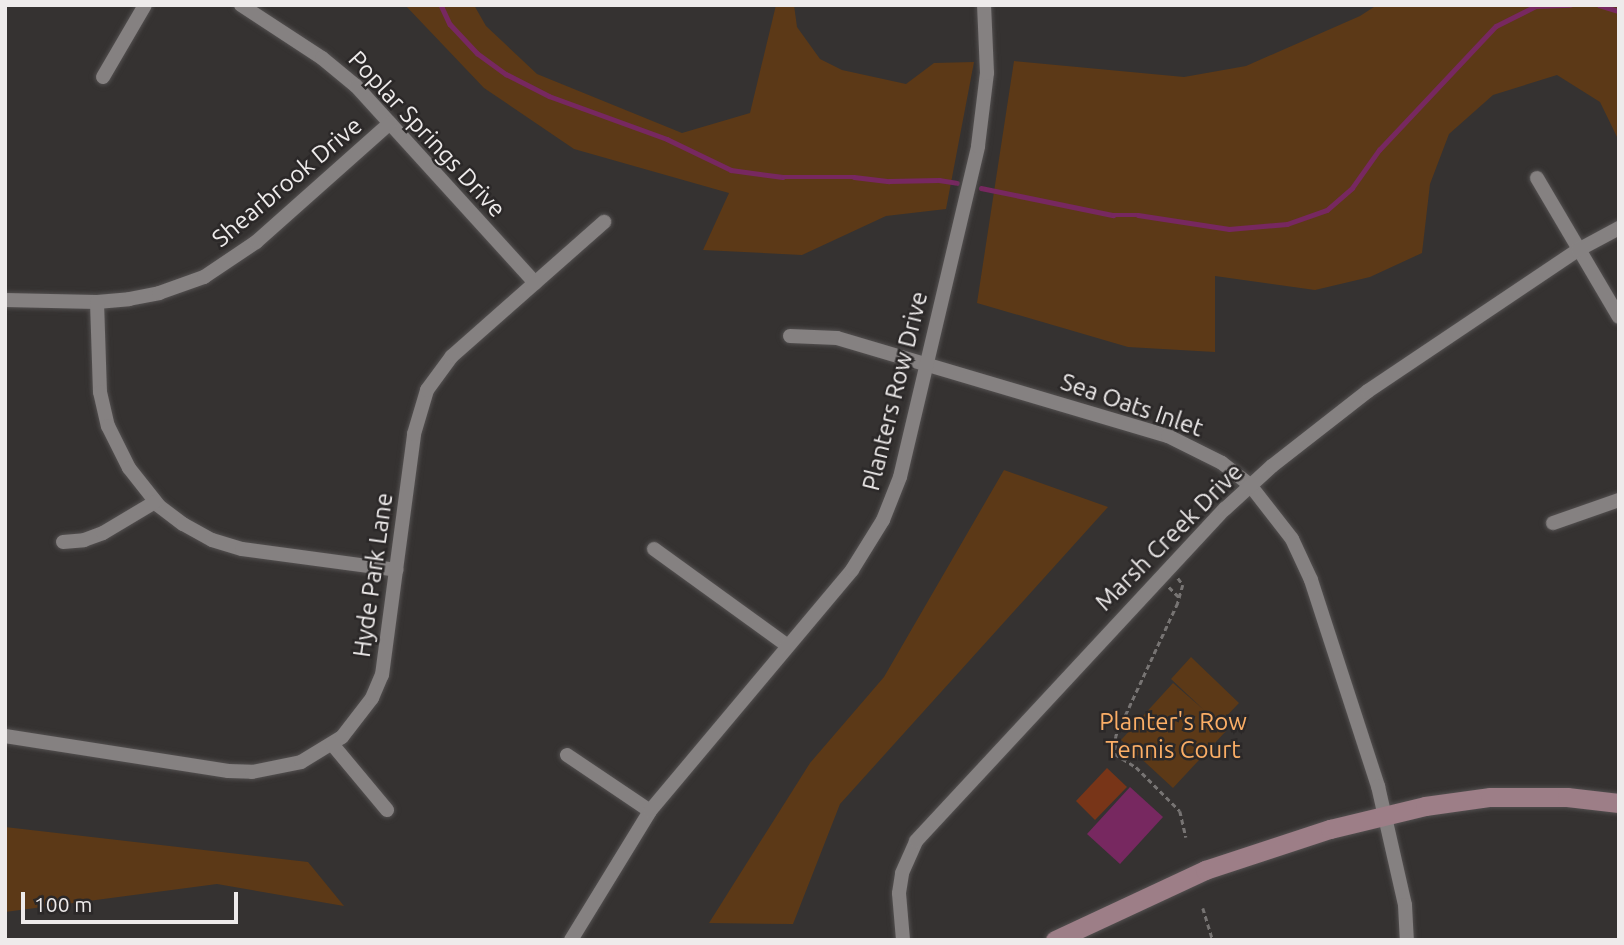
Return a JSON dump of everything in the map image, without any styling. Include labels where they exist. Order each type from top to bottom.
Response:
[{"type":"main road","points":[[1055,940],[1246,854],[1385,815],[1490,797],[1567,797],[1619,803]]},
{"type":"street","points":[[103,77],[145,5]]},
{"type":"street","name":"Poplar Springs Drive","points":[[241,5],[322,58],[356,86],[535,283]]},
{"type":"street","name":"Planters Row Drive","points":[[576,938],[650,811],[852,570],[883,520],[900,477],[985,108],[987,73],[984,5]]},
{"type":"street","name":"Shearbrook Drive","points":[[5,300],[97,302],[159,293],[190,283],[221,268],[290,214],[390,123]]},
{"type":"street","points":[[1537,178],[1619,317]]},
{"type":"street","name":"Hyde Park Lane","points":[[5,736],[252,772],[301,762],[332,744],[359,719],[382,675],[414,434],[427,390],[452,356],[604,222]]},
{"type":"street","name":"Marsh Creek Drive","points":[[903,940],[899,893],[902,873],[916,841],[1169,566],[1250,485],[1368,391],[1578,250],[1619,228]]},
{"type":"street","points":[[97,302],[100,392],[106,418],[129,468],[155,502],[183,524],[212,540],[242,549],[397,570]]},
{"type":"street","name":"Sea Oats Inlet","points":[[790,336],[837,338],[1168,436],[1222,463],[1250,485],[1272,510],[1305,564],[1385,815],[1405,905],[1407,940]]},
{"type":"street","points":[[1553,523],[1619,500]]},
{"type":"street","points":[[63,542],[84,540],[103,533],[155,502]]},
{"type":"street","points":[[654,550],[788,646]]},
{"type":"street","points":[[332,744],[387,810]]},
{"type":"street","points":[[567,755],[650,811]]},
{"type":"path","points":[[1179,597],[1116,736],[1115,754],[1136,767],[1180,811],[1186,837]]},
{"type":"path","points":[[1203,908],[1213,940]]},
{"type":"green space","points":[[405,5],[474,5],[486,26],[537,74],[682,133],[750,113],[776,5],[794,5],[797,27],[820,59],[842,70],[906,84],[934,63],[974,62],[946,209],[886,216],[802,255],[703,250],[729,193],[574,149],[484,88]]},
{"type":"green space","points":[[1377,5],[1619,5],[1619,141],[1600,102],[1557,75],[1493,95],[1449,134],[1430,184],[1422,253],[1370,277],[1315,290],[1215,276],[1215,352],[1128,347],[977,303],[1014,61],[1184,77],[1246,66],[1360,16]]},
{"type":"green space","points":[[1004,470],[1108,507],[840,804],[793,924],[709,923],[810,763],[884,677]]},
{"type":"green space","name":"Planter's Row Tennis Court","points":[[1191,657],[1239,703],[1219,724],[1226,731],[1173,788],[1121,740],[1173,683],[1204,710],[1171,679]]},
{"type":"green space","points":[[5,827],[308,862],[344,906],[217,884],[5,912]]},
{"type":"shaded area","points":[[1130,787],[1163,817],[1120,864],[1087,834]]},
{"type":"building","points":[[1107,768],[1127,787],[1095,820],[1076,801]]},
{"type":"waterway","points":[[441,5],[450,24],[477,53],[506,74],[549,96],[667,139],[731,170],[783,177],[854,177],[957,183]]},
{"type":"waterway","points":[[981,188],[1113,215],[1138,215],[1229,229],[1287,224],[1327,210],[1352,188],[1379,150],[1496,26],[1536,6],[1570,5]]},
{"type":"waterway","points":[[1599,5],[1619,11]]}]
